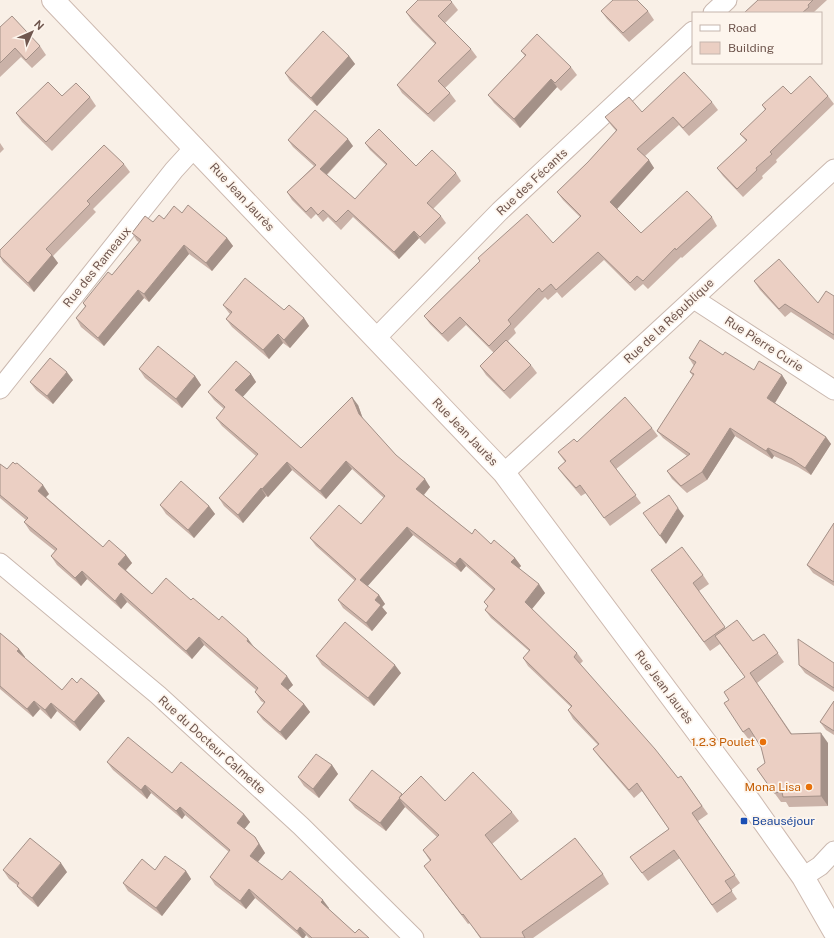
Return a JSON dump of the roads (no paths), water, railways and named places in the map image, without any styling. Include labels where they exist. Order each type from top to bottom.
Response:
[{"type":"main road","name":"Rue Jean Jaurès","points":[[52,0],[195,147],[504,473],[750,802],[803,878],[834,931]]},
{"type":"street","points":[[714,12],[727,0]]},
{"type":"street","name":"Rue des Fécants","points":[[376,338],[500,211],[692,32]]},
{"type":"street","name":"Rue des Rameaux","points":[[0,389],[174,170],[195,147]]},
{"type":"street","name":"Rue de la République","points":[[504,473],[834,169]]},
{"type":"street","name":"Rue Pierre Curie","points":[[694,299],[834,390]]},
{"type":"street","name":"Rue du Docteur Calmette","points":[[0,564],[158,695],[301,826],[414,938]]},
{"type":"street","points":[[803,878],[820,866],[834,851]]},
{"type":"place","name":"1.2.3 Poulet","points":[[763,742]]},
{"type":"place","name":"Mona Lisa","points":[[809,787]]},
{"type":"place","name":"Beauséjour","points":[[744,821]]}]
